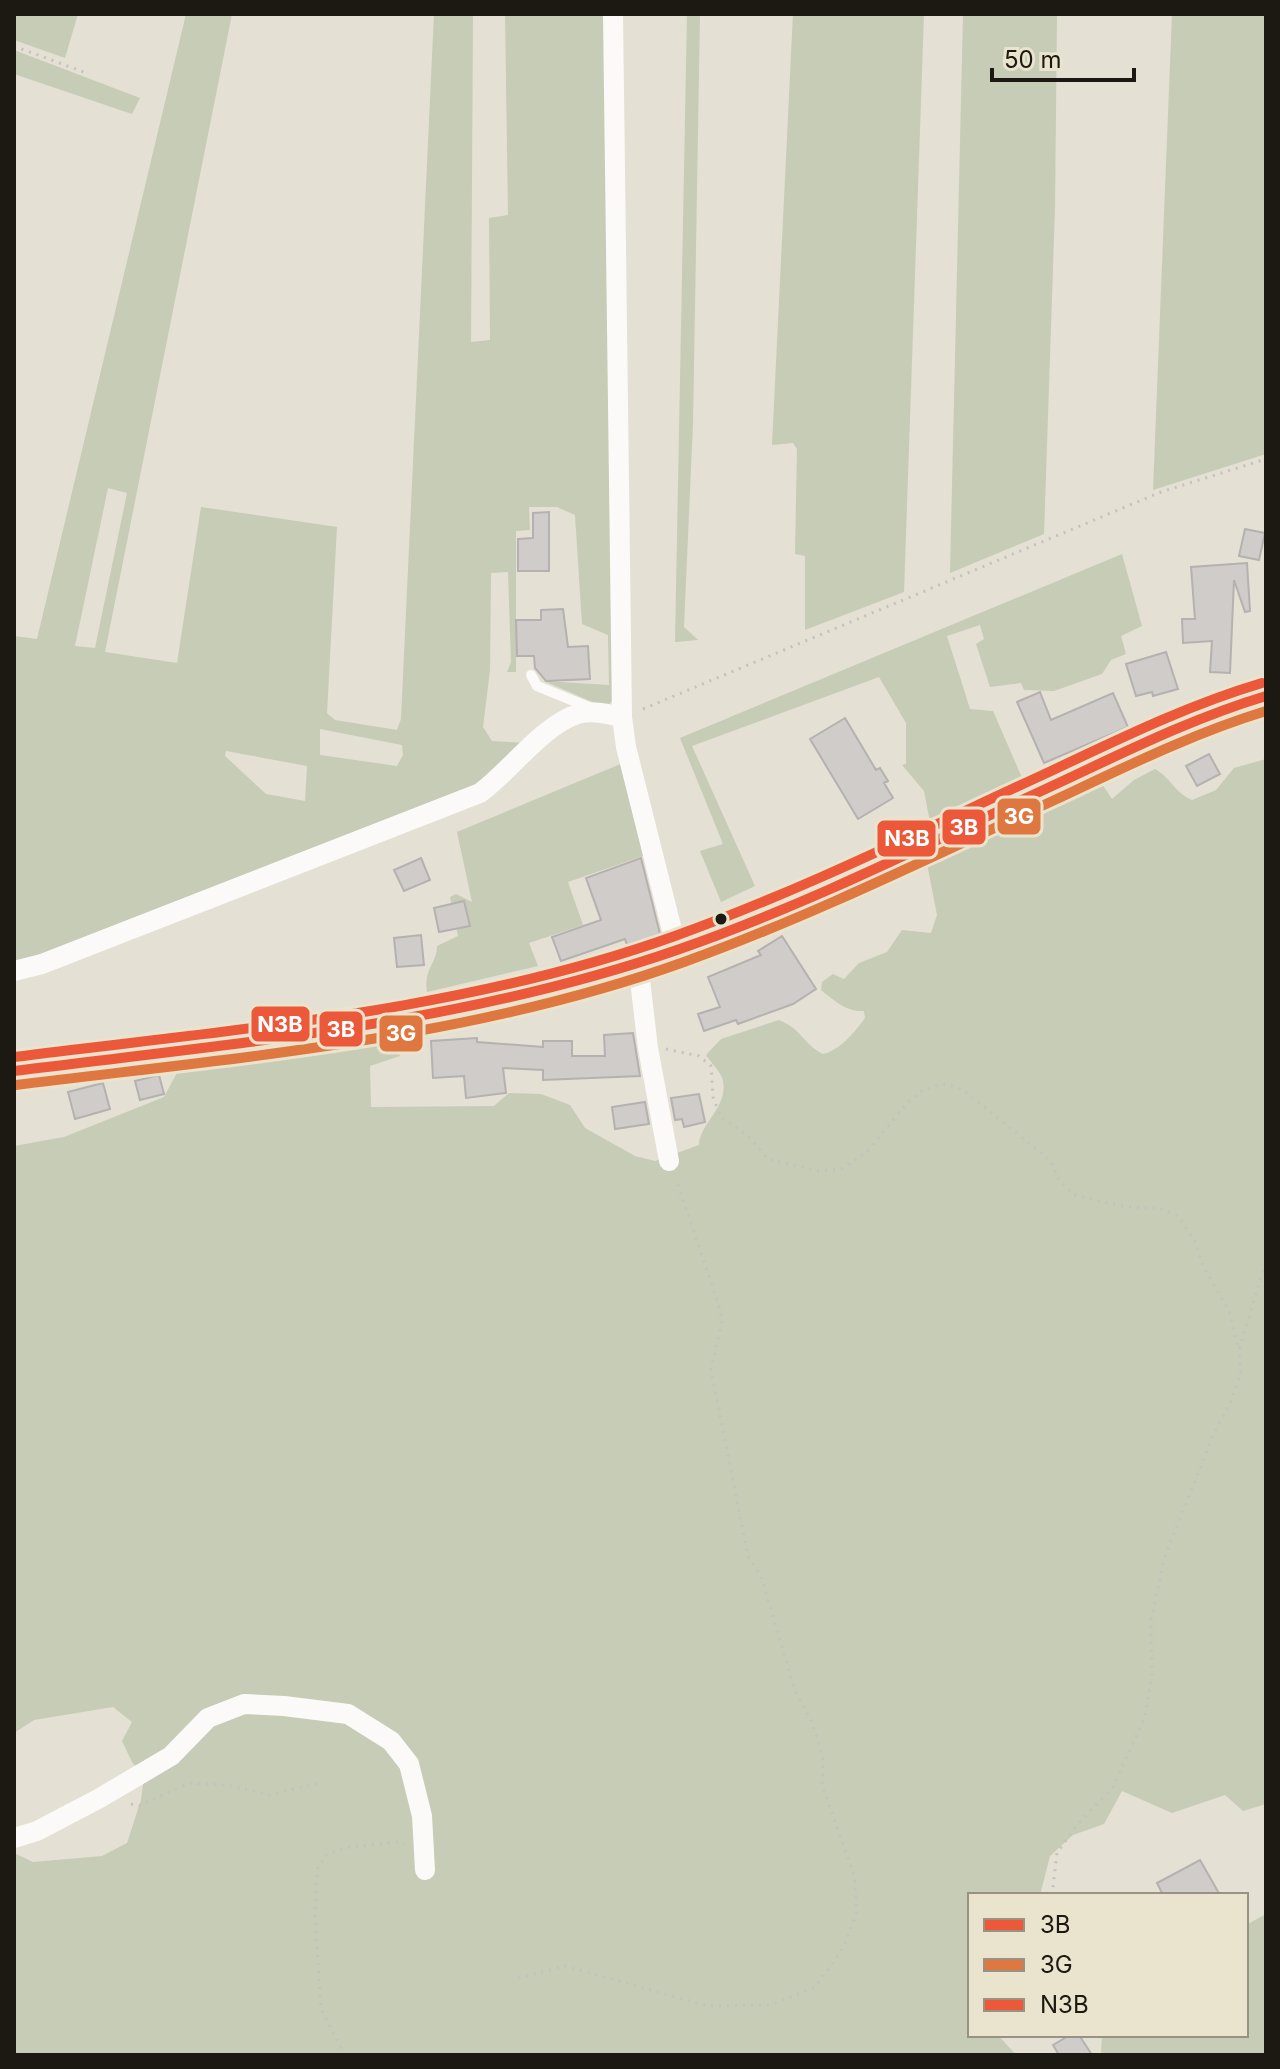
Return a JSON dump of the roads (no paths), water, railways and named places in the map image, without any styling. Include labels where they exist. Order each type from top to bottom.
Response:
[{"type":"main road","points":[[14,1071],[322,1032],[439,1012],[521,996],[638,963],[844,883],[1160,736],[1266,696]]},
{"type":"street","points":[[613,14],[622,717],[626,747],[677,950]]},
{"type":"street","points":[[14,971],[42,964],[480,793],[503,777],[556,726],[578,714],[600,712],[622,717]]},
{"type":"street","points":[[638,963],[648,1048],[669,1161]]},
{"type":"street","points":[[14,1838],[37,1831],[100,1798],[171,1756],[208,1718],[244,1704],[348,1714],[391,1741],[409,1764],[422,1816],[424,1861]]},
{"type":"lane","points":[[531,675],[537,686],[600,712]]}]
